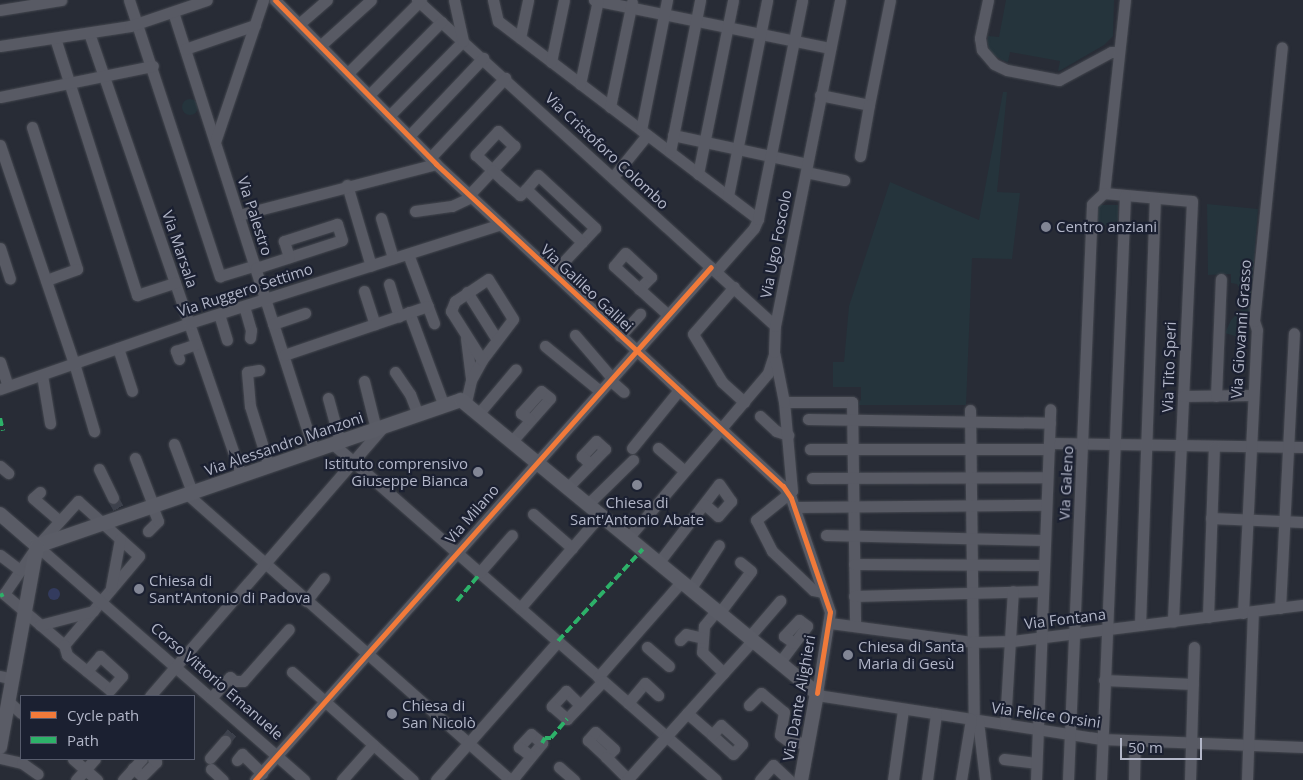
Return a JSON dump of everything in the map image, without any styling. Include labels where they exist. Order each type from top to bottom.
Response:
[{"type":"main road","name":"Via Alessandro Manzoni","points":[[35,544],[113,517],[153,506],[461,400],[466,402]]},
{"type":"main road","points":[[466,402],[629,537],[662,559],[687,585],[817,694]]},
{"type":"main road","points":[[0,514],[35,544],[24,616],[6,678],[8,701],[0,744]]},
{"type":"main road","name":"Via Dante Alighieri","points":[[800,780],[817,694]]},
{"type":"street","points":[[0,10],[61,0]]},
{"type":"street","points":[[129,0],[153,66],[220,276],[289,257],[342,240],[337,224],[284,242],[289,257]]},
{"type":"street","points":[[0,46],[138,24],[207,0]]},
{"type":"street","points":[[215,142],[263,0]]},
{"type":"street","name":"Via Galileo Galilei","points":[[275,0],[433,161],[783,486],[794,507],[823,592],[830,623]]},
{"type":"street","points":[[299,24],[327,0]]},
{"type":"street","points":[[321,45],[371,0]]},
{"type":"street","points":[[389,116],[463,41],[454,0]]},
{"type":"street","points":[[493,0],[498,21],[758,219],[802,0]]},
{"type":"street","points":[[520,38],[528,0]]},
{"type":"street","points":[[551,62],[564,0]]},
{"type":"street","points":[[580,84],[596,0],[632,4],[664,14],[830,48]]},
{"type":"street","points":[[613,177],[644,133],[667,0]]},
{"type":"street","points":[[670,152],[700,0]]},
{"type":"street","points":[[698,174],[733,0]]},
{"type":"street","points":[[728,196],[767,0]]},
{"type":"street","name":"Via Ugo Foscolo","points":[[789,495],[792,482],[784,402],[774,352],[775,326],[840,0]]},
{"type":"street","points":[[860,156],[890,0]]},
{"type":"street","points":[[988,0],[980,38],[982,50],[994,64],[1007,70],[1059,80],[1111,52],[1118,52]]},
{"type":"street","points":[[348,73],[419,1]]},
{"type":"street","name":"Via Cristoforo Colombo","points":[[419,1],[775,326]]},
{"type":"street","points":[[1104,193],[1124,1]]},
{"type":"street","points":[[610,106],[632,4]]},
{"type":"street","name":"Via Palestro","points":[[174,11],[314,451]]},
{"type":"street","points":[[369,95],[441,22]]},
{"type":"street","points":[[185,49],[254,25]]},
{"type":"street","name":"Via Marsala","points":[[89,33],[241,476]]},
{"type":"street","points":[[55,38],[137,295],[175,283]]},
{"type":"street","name":"Via Giovanni Grasso","points":[[1247,780],[1247,519],[1249,446],[1257,330],[1254,321],[1282,47]]},
{"type":"street","points":[[409,136],[483,58]]},
{"type":"street","points":[[0,97],[153,66]]},
{"type":"street","points":[[239,216],[433,161],[505,78]]},
{"type":"street","points":[[820,95],[869,105]]},
{"type":"street","points":[[32,127],[77,268],[46,280]]},
{"type":"street","points":[[415,211],[452,206],[470,196],[492,170],[514,146],[498,131],[476,155],[492,170],[520,195],[538,175],[595,228],[553,273]]},
{"type":"street","points":[[673,135],[770,156],[844,180]]},
{"type":"street","points":[[0,145],[74,363],[94,431]]},
{"type":"street","points":[[348,185],[371,266]]},
{"type":"street","points":[[526,189],[582,242]]},
{"type":"street","name":"Via Tito Speri","points":[[1104,193],[1192,201],[1173,622]]},
{"type":"street","name":"Via Galeno","points":[[1068,780],[1092,204],[1104,193]]},
{"type":"street","points":[[1101,780],[1125,195]]},
{"type":"street","points":[[1140,625],[1155,198]]},
{"type":"street","points":[[381,218],[393,258]]},
{"type":"street","name":"Via Milano","points":[[259,776],[536,460],[668,315],[754,228],[758,219]]},
{"type":"street","name":"Via Ruggero Settimo","points":[[4,388],[189,323],[501,224]]},
{"type":"street","points":[[0,248],[10,278]]},
{"type":"street","points":[[639,289],[651,277],[625,253],[614,266],[639,289],[668,315]]},
{"type":"street","points":[[408,254],[434,323]]},
{"type":"street","points":[[471,378],[496,338],[513,319],[488,279],[455,301],[451,311],[482,360]]},
{"type":"street","points":[[1216,396],[1221,279]]},
{"type":"street","points":[[389,284],[444,406]]},
{"type":"street","points":[[734,288],[692,334],[722,382],[744,402]]},
{"type":"street","points":[[364,291],[375,324]]},
{"type":"street","points":[[468,292],[496,338]]},
{"type":"street","points":[[244,306],[252,330],[250,338]]},
{"type":"street","points":[[284,355],[428,306]]},
{"type":"street","points":[[274,324],[305,313]]},
{"type":"street","points":[[219,314],[227,340]]},
{"type":"street","points":[[620,336],[640,314]]},
{"type":"street","points":[[1280,608],[1294,333]]},
{"type":"street","points":[[465,334],[471,378],[466,402]]},
{"type":"street","points":[[575,335],[624,392]]},
{"type":"street","points":[[179,359],[176,351],[196,344]]},
{"type":"street","points":[[545,346],[600,391]]},
{"type":"street","points":[[118,348],[132,391]]},
{"type":"street","points":[[629,537],[683,470],[768,373],[774,352]]},
{"type":"street","points":[[0,362],[4,388]]},
{"type":"street","points":[[479,413],[516,369]]},
{"type":"street","points":[[259,370],[247,372],[250,406],[270,466]]},
{"type":"street","points":[[395,372],[410,394],[418,415]]},
{"type":"street","points":[[42,374],[50,423]]},
{"type":"street","points":[[151,695],[353,462],[379,428],[364,380]]},
{"type":"street","points":[[512,441],[550,398],[542,390]]},
{"type":"street","points":[[632,448],[679,390]]},
{"type":"street","points":[[1183,396],[1252,395]]},
{"type":"street","points":[[328,398],[336,443],[353,462],[517,605],[555,644],[628,703],[716,780]]},
{"type":"street","points":[[784,402],[852,402],[855,626]]},
{"type":"street","points":[[1036,780],[1050,409]]},
{"type":"street","points":[[760,416],[776,431],[788,436]]},
{"type":"street","points":[[970,416],[974,720],[985,780]]},
{"type":"street","points":[[808,419],[853,420],[970,416],[1050,423]]},
{"type":"street","points":[[568,487],[604,449],[596,441]]},
{"type":"street","points":[[810,449],[970,450],[1049,446],[1083,442],[1214,447],[1303,447]]},
{"type":"street","points":[[174,444],[189,493],[306,601],[511,780],[531,756],[520,747],[531,734],[542,743]]},
{"type":"street","points":[[1208,617],[1214,447]]},
{"type":"street","points":[[658,448],[683,470]]},
{"type":"street","points":[[136,458],[158,521],[148,530]]},
{"type":"street","points":[[517,605],[570,545],[633,460]]},
{"type":"street","points":[[100,469],[113,498]]},
{"type":"street","points":[[812,478],[1048,477]]},
{"type":"street","points":[[662,559],[719,484],[731,501],[718,516],[704,504]]},
{"type":"street","points":[[40,492],[34,498],[57,519]]},
{"type":"street","points":[[789,495],[760,514],[756,520],[772,551],[813,590],[823,592]]},
{"type":"street","points":[[40,626],[93,611],[104,605],[111,588],[120,539],[113,517],[78,501],[57,519],[35,544],[18,568],[4,594],[24,616],[40,626],[87,671],[110,690],[122,676],[100,656],[87,671]]},
{"type":"street","points":[[794,507],[1046,505]]},
{"type":"street","points":[[533,514],[570,545]]},
{"type":"street","points":[[1211,518],[1303,522]]},
{"type":"street","points":[[480,573],[512,535]]},
{"type":"street","points":[[826,535],[1045,540]]},
{"type":"street","points":[[111,588],[139,556],[120,539]]},
{"type":"street","name":"Corso Vittorio Emanuele","points":[[35,544],[211,698],[237,727],[304,780]]},
{"type":"street","points":[[580,705],[566,691],[552,706],[567,719],[640,641],[719,545]]},
{"type":"street","points":[[0,555],[18,568]]},
{"type":"street","points":[[724,672],[702,652],[704,626],[751,571],[740,562]]},
{"type":"street","points":[[854,564],[1044,565]]},
{"type":"street","points":[[306,601],[324,578]]},
{"type":"street","points":[[854,596],[1043,590]]},
{"type":"street","points":[[1005,724],[1012,640],[1013,591]]},
{"type":"street","points":[[595,732],[588,740],[629,779],[724,672],[780,601]]},
{"type":"street","name":"Via Fontana","points":[[830,623],[972,642],[1041,637],[1303,605]]},
{"type":"street","points":[[66,650],[93,611]]},
{"type":"street","points":[[780,662],[807,626],[799,620]]},
{"type":"street","name":"Via Dante Alighieri","points":[[817,694],[830,623]]},
{"type":"street","points":[[211,698],[230,677],[234,681],[243,681],[289,629]]},
{"type":"street","points":[[680,640],[686,634],[703,638]]},
{"type":"street","points":[[640,641],[669,666]]},
{"type":"street","points":[[436,780],[555,644]]},
{"type":"street","points":[[1190,780],[1194,646]]},
{"type":"street","points":[[292,672],[413,780]]},
{"type":"street","points":[[1104,680],[1193,684]]},
{"type":"street","points":[[628,703],[644,684],[658,695]]},
{"type":"street","points":[[750,705],[761,693],[784,712],[780,735],[787,740],[808,744]]},
{"type":"street","name":"Via Felice Orsini","points":[[817,694],[903,710],[1102,739],[1303,747]]},
{"type":"street","points":[[8,701],[20,712]]},
{"type":"street","points":[[892,780],[903,710]]},
{"type":"street","points":[[687,712],[712,735],[721,724],[742,744],[733,754]]},
{"type":"street","points":[[927,780],[936,714]]},
{"type":"street","points":[[961,780],[974,720]]},
{"type":"street","points":[[223,780],[211,764],[225,741]]},
{"type":"street","points":[[1134,780],[1135,741]]},
{"type":"street","points":[[342,780],[372,743]]},
{"type":"street","points":[[237,760],[242,754],[259,776]]},
{"type":"street","points":[[0,758],[22,763],[38,774]]},
{"type":"street","points":[[1004,759],[1036,763]]},
{"type":"street","points":[[74,760],[97,780]]},
{"type":"street","points":[[76,780],[94,760]]},
{"type":"street","points":[[123,780],[141,760]]},
{"type":"street","points":[[133,768],[142,776],[154,760]]},
{"type":"street","points":[[760,780],[772,765],[789,780]]},
{"type":"street","points":[[559,767],[574,780]]},
{"type":"shaded area","points":[[1006,0],[1114,0],[1113,36],[1104,45],[1058,71],[1060,61],[1010,52],[1008,62],[1002,60],[990,53],[987,41],[988,36],[999,37]]},
{"type":"shaded area","points":[[1003,92],[1007,92],[997,192],[1020,193],[1012,259],[972,258],[966,405],[858,405],[861,399],[861,387],[833,387],[833,362],[844,362],[849,306],[890,182],[979,220]]},
{"type":"shaded area","points":[[190,99],[196,101],[198,107],[196,113],[190,115],[184,113],[182,107],[184,101]]},
{"type":"shaded area","points":[[1207,204],[1258,209],[1248,340],[1225,333],[1231,320],[1243,308],[1245,299],[1237,284],[1231,283],[1231,274],[1208,275]]},
{"type":"shaded area","points":[[1098,205],[1118,205],[1118,225],[1098,225]]},
{"type":"water","points":[[52,588],[56,588],[60,594],[56,600],[52,600],[48,596],[48,592]]},
{"type":"tunnel","points":[[113,498],[119,509]]},
{"type":"tunnel","points":[[225,741],[234,730]]},
{"type":"marked path","points":[[0,418],[3,431]]},
{"type":"marked path","points":[[558,641],[643,549]]},
{"type":"marked path","points":[[457,601],[480,574]]},
{"type":"marked path","points":[[0,596],[4,594]]},
{"type":"marked path","points":[[542,743],[545,738],[551,738],[567,719]]},
{"type":"cycle path","points":[[275,0],[436,164],[783,486],[791,498],[830,612],[817,693]]},
{"type":"cycle path","points":[[255,780],[711,267]]},
{"type":"place","name":"Centro anziani","points":[[1046,227]]},
{"type":"place","name":"Istituto comprensivo Giuseppe Bianca","points":[[478,472]]},
{"type":"place","name":"Chiesa di Sant'Antonio Abate","points":[[637,485]]},
{"type":"place","name":"Chiesa di Sant'Antonio di Padova","points":[[139,589]]},
{"type":"place","name":"Chiesa di Santa Maria di Gesù","points":[[848,655]]},
{"type":"place","name":"Chiesa di San Nicolò","points":[[392,714]]}]
